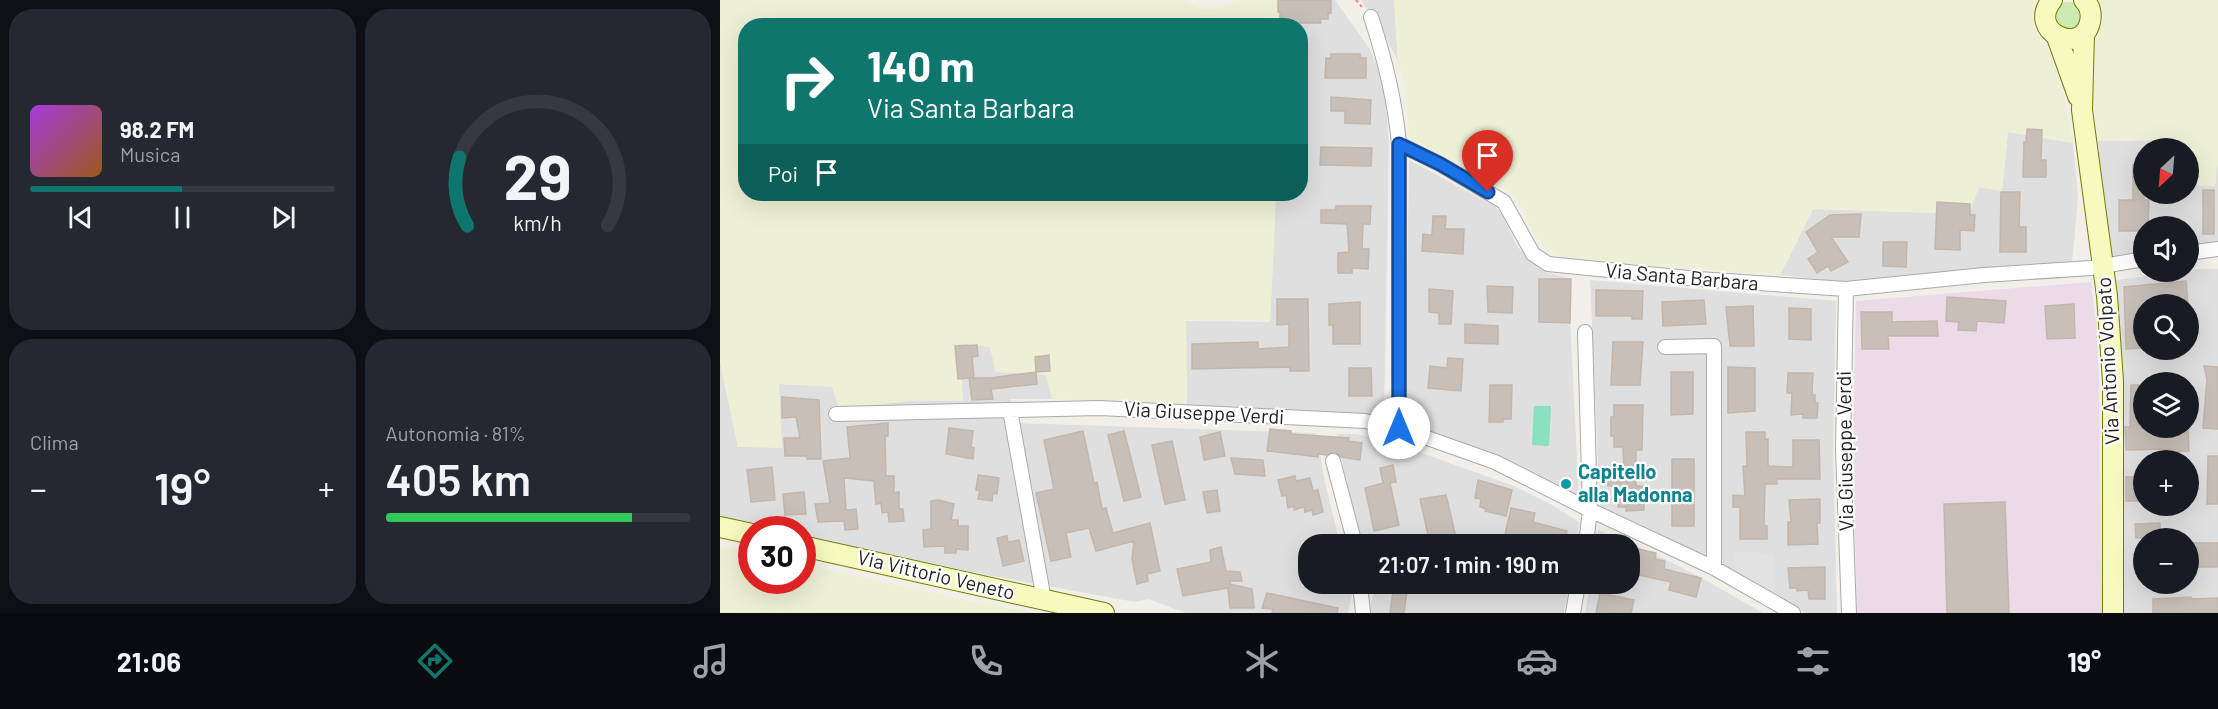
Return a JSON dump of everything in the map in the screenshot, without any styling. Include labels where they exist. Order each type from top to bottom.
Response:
[{"type":"street","name":"Via Antonio Volpato","points":[[2052,0],[2045,14],[2046,23],[2057,37],[2082,110]]},
{"type":"street","name":"Via Antonio Volpato","points":[[2085,0],[2091,12],[2091,20],[2084,33],[2082,110],[2108,296],[2113,381],[2113,613]]},
{"type":"street","points":[[1371,17],[1387,68],[1395,107],[1399,144],[1399,428]]},
{"type":"street","points":[[2057,37],[2071,39],[2084,33]]},
{"type":"street","name":"Via Santa Barbara","points":[[1399,144],[1440,164],[1504,202],[1533,254],[1548,264],[1698,279],[1845,289],[1984,275],[2091,268],[2133,261]]},
{"type":"street","points":[[2199,252],[2218,249]]},
{"type":"street","name":"Via Giuseppe Verdi","points":[[1845,289],[1843,449],[1849,613]]},
{"type":"street","points":[[1585,332],[1590,510],[1587,534]]},
{"type":"street","points":[[1665,347],[1714,346],[1714,568]]},
{"type":"street","name":"Via Giuseppe Verdi","points":[[836,414],[1122,409],[1365,421],[1399,428],[1495,462],[1590,510],[1756,588],[1793,613]]},
{"type":"street","points":[[1010,410],[1044,600]]},
{"type":"street","points":[[1333,461],[1351,534]]},
{"type":"street","points":[[720,527],[738,531]]},
{"type":"street","name":"Via Vittorio Veneto","points":[[816,549],[1104,613]]},
{"type":"street","points":[[1361,594],[1363,613]]},
{"type":"street","points":[[1573,613],[1576,594]]},
{"type":"shaded area","points":[[1284,0],[1335,0],[1369,48],[1384,85],[1389,143],[1384,419],[1358,414],[1187,405],[1186,321],[1270,322],[1276,201],[1308,201],[1308,18],[1283,18]]},
{"type":"shaded area","points":[[1361,0],[1394,0],[1398,61],[1386,38]]},
{"type":"shaded area","points":[[2008,132],[2073,143],[2078,197],[2072,263],[1846,282],[1780,275],[1813,209],[1968,214],[1979,187],[2002,191]]},
{"type":"shaded area","points":[[2133,140],[2133,204],[2199,204],[2199,185],[2215,186],[2218,160],[2218,243],[2199,245],[2199,216],[2133,216],[2133,253],[2111,256],[2101,185],[2098,141]]},
{"type":"shaded area","points":[[1409,160],[1496,207],[1503,216],[1517,246],[1531,263],[1545,272],[1568,278],[1579,496],[1522,468],[1405,425]]},
{"type":"shaded area","points":[[2199,269],[2218,269],[2218,613],[2123,613],[2111,281],[2133,278],[2133,282],[2199,282]]},
{"type":"shaded area","points":[[1590,280],[1836,301],[1833,447],[1837,613],[1805,613],[1710,559],[1600,508]]},
{"type":"shaded area","points":[[2091,282],[2099,379],[2102,613],[1857,613],[1853,446],[1856,301]]},
{"type":"shaded area","points":[[958,343],[990,347],[996,372],[1046,374],[1052,399],[1010,399],[1013,423],[1316,433],[1338,534],[1298,534],[1298,594],[1352,594],[1348,613],[1186,613],[1148,599],[1135,602],[971,572],[816,538],[816,516],[738,516],[738,521],[720,517],[720,362],[738,447],[779,384],[833,386],[907,401],[963,401]]},
{"type":"shaded area","points":[[1337,434],[1356,434],[1391,442],[1514,486],[1579,522],[1577,534],[1359,534],[1351,507]]},
{"type":"shaded area","points":[[1640,548],[1700,577],[1763,613],[1585,613],[1588,594],[1640,594]]},
{"type":"shaded area","points":[[1734,551],[1773,554],[1775,592],[1734,572]]},
{"type":"shaded area","points":[[1567,594],[1564,613],[1369,613],[1373,595]]},
{"type":"green space","points":[[720,0],[1183,0],[1201,9],[1216,9],[1244,0],[1284,0],[1283,18],[738,18],[738,201],[1276,201],[1270,322],[1186,321],[1187,405],[1052,399],[1046,375],[996,372],[990,347],[959,343],[963,401],[907,401],[840,411],[832,387],[779,384],[782,448],[738,447],[720,362]]},
{"type":"green space","points":[[1394,0],[2038,0],[2033,18],[2034,29],[2048,47],[2064,97],[2073,143],[2008,132],[2002,191],[1979,187],[1969,214],[1813,209],[1780,275],[1616,263],[1561,256],[1545,248],[1534,234],[1521,206],[1510,192],[1409,137],[1407,101],[1398,61]]},
{"type":"green space","points":[[2099,0],[2218,0],[2218,160],[2215,186],[2199,185],[2199,138],[2133,138],[2133,140],[2098,141],[2088,45],[2098,33],[2103,20]]},
{"type":"green space","points":[[2068,2],[2078,6],[2082,16],[2078,26],[2068,30],[2058,26],[2054,16],[2058,6]]},
{"type":"green space","points":[[1534,406],[1551,406],[1549,446],[1532,445]]},
{"type":"green space","points":[[720,546],[738,550],[738,594],[816,594],[816,567],[965,600],[1036,613],[720,613]]},
{"type":"building","points":[[1278,0],[1331,0],[1331,13],[1328,12],[1328,19],[1320,19],[1321,23],[1308,23],[1308,18],[1280,18],[1280,12],[1278,12]]},
{"type":"building","points":[[1331,54],[1360,54],[1360,58],[1366,58],[1366,78],[1325,78],[1326,58],[1331,58]]},
{"type":"building","points":[[1331,97],[1371,100],[1370,124],[1345,123],[1345,111],[1331,111]]},
{"type":"building","points":[[2027,129],[2042,130],[2041,160],[2046,160],[2046,177],[2023,177],[2024,142],[2026,142]]},
{"type":"building","points":[[1321,147],[1372,148],[1371,166],[1320,165]]},
{"type":"building","points":[[2203,190],[2214,190],[2214,234],[2203,234]]},
{"type":"building","points":[[2001,192],[2020,192],[2019,227],[2026,227],[2026,252],[2000,252]]},
{"type":"building","points":[[2119,200],[2133,200],[2133,204],[2149,204],[2148,216],[2133,216],[2133,231],[2119,231]]},
{"type":"building","points":[[1937,202],[1970,204],[1970,215],[1975,215],[1974,231],[1960,230],[1960,250],[1935,249]]},
{"type":"building","points":[[1336,206],[1371,206],[1370,224],[1363,224],[1362,249],[1369,249],[1368,269],[1352,268],[1352,273],[1338,273],[1338,253],[1349,252],[1347,224],[1321,223],[1321,210],[1336,210]]},
{"type":"building","points":[[1861,214],[1859,237],[1831,237],[1848,262],[1831,271],[1828,266],[1817,273],[1808,259],[1818,252],[1806,232],[1830,215]]},
{"type":"building","points":[[1433,216],[1446,216],[1445,229],[1464,229],[1463,254],[1422,251],[1423,234],[1432,235]]},
{"type":"building","points":[[1883,242],[1907,242],[1906,267],[1883,266]]},
{"type":"building","points":[[1539,279],[1571,279],[1570,323],[1539,322]]},
{"type":"building","points":[[2186,282],[2187,294],[2133,294],[2133,349],[2126,349],[2124,287]]},
{"type":"building","points":[[1487,286],[1513,287],[1512,313],[1488,312]]},
{"type":"building","points":[[1429,289],[1453,291],[1451,324],[1439,324],[1439,313],[1429,312]]},
{"type":"building","points":[[1596,290],[1643,291],[1642,319],[1632,319],[1632,316],[1596,316]]},
{"type":"building","points":[[1947,297],[2006,301],[2004,323],[1977,321],[1976,331],[1958,330],[1959,322],[1946,321]]},
{"type":"building","points":[[1277,299],[1308,299],[1309,371],[1290,371],[1290,367],[1192,369],[1192,344],[1258,342],[1258,349],[1289,347],[1289,324],[1277,325]]},
{"type":"building","points":[[1704,300],[1706,324],[1663,326],[1662,302]]},
{"type":"building","points":[[1360,302],[1360,344],[1333,344],[1333,325],[1329,325],[1329,304]]},
{"type":"building","points":[[2074,304],[2075,338],[2047,339],[2045,306]]},
{"type":"building","points":[[1753,306],[1754,346],[1730,346],[1726,307]]},
{"type":"building","points":[[1789,308],[1811,309],[1811,340],[1789,339]]},
{"type":"building","points":[[1861,312],[1892,312],[1892,322],[1937,321],[1938,336],[1888,336],[1889,349],[1862,349]]},
{"type":"building","points":[[1465,324],[1498,326],[1498,344],[1465,343]]},
{"type":"building","points":[[1613,342],[1643,342],[1640,385],[1611,385]]},
{"type":"building","points":[[977,345],[978,356],[972,357],[974,377],[971,378],[1036,372],[1037,384],[991,389],[993,399],[972,400],[969,378],[958,379],[955,346]]},
{"type":"building","points":[[1049,355],[1050,371],[1036,372],[1035,357]]},
{"type":"building","points":[[1448,358],[1463,359],[1461,391],[1428,388],[1430,366],[1447,368]]},
{"type":"building","points":[[2204,366],[2218,367],[2218,429],[2203,428],[2207,380]]},
{"type":"building","points":[[1728,367],[1755,368],[1755,411],[1728,413]]},
{"type":"building","points":[[1349,368],[1371,368],[1372,396],[1349,396]]},
{"type":"building","points":[[1671,372],[1693,372],[1693,414],[1671,415]]},
{"type":"building","points":[[1788,373],[1813,373],[1812,395],[1815,395],[1815,403],[1818,403],[1817,418],[1803,418],[1803,414],[1791,415],[1792,393],[1787,393]]},
{"type":"building","points":[[1490,385],[1512,385],[1511,419],[1503,419],[1503,422],[1489,422]]},
{"type":"building","points":[[2131,385],[2133,385],[2133,438],[2188,438],[2189,450],[2126,450],[2125,427],[2130,427]]},
{"type":"building","points":[[782,397],[819,400],[821,459],[785,456],[784,438],[800,438],[796,417],[782,418]]},
{"type":"building","points":[[1614,405],[1643,405],[1642,450],[1636,450],[1636,486],[1644,486],[1644,510],[1626,511],[1626,507],[1618,507],[1618,486],[1608,486],[1608,469],[1624,469],[1623,447],[1614,447],[1614,436],[1611,436],[1611,417],[1614,417]]},
{"type":"building","points":[[888,423],[888,436],[885,436],[886,476],[894,476],[894,493],[899,492],[899,509],[903,509],[904,521],[889,522],[888,512],[882,513],[881,503],[876,504],[874,481],[844,478],[846,510],[856,509],[858,529],[845,530],[844,521],[818,522],[815,504],[830,503],[823,461],[850,458],[847,427]]},
{"type":"building","points":[[949,428],[973,431],[971,447],[974,448],[973,459],[946,454]]},
{"type":"building","points":[[1270,429],[1291,431],[1291,434],[1349,438],[1348,441],[1362,443],[1360,460],[1341,457],[1335,452],[1326,455],[1318,454],[1318,457],[1267,451]]},
{"type":"building","points":[[1083,431],[1094,483],[1097,482],[1102,509],[1106,508],[1113,533],[1150,523],[1160,571],[1147,574],[1148,581],[1137,584],[1132,559],[1134,541],[1096,551],[1089,528],[1066,533],[1071,557],[1051,561],[1036,493],[1054,489],[1044,440]]},
{"type":"building","points":[[1124,431],[1141,497],[1124,501],[1108,435]]},
{"type":"building","points":[[1220,432],[1225,456],[1204,460],[1200,437]]},
{"type":"building","points":[[1746,432],[1765,432],[1765,439],[1768,439],[1768,466],[1793,467],[1793,440],[1819,440],[1820,479],[1777,479],[1777,484],[1765,484],[1764,525],[1767,526],[1767,539],[1740,539],[1740,507],[1733,507],[1733,495],[1745,496],[1743,466],[1747,466]]},
{"type":"building","points":[[1172,441],[1185,500],[1165,504],[1152,445]]},
{"type":"building","points":[[2208,456],[2218,456],[2218,504],[2207,504]]},
{"type":"building","points":[[1231,458],[1263,460],[1265,476],[1235,474]]},
{"type":"building","points":[[1672,459],[1694,459],[1694,526],[1672,526]]},
{"type":"building","points":[[1393,465],[1396,482],[1390,483],[1399,525],[1374,531],[1365,488],[1383,483],[1380,468]]},
{"type":"building","points":[[772,467],[775,500],[751,502],[747,470]]},
{"type":"building","points":[[978,475],[999,478],[997,494],[993,493],[992,501],[978,499],[980,491],[976,490]]},
{"type":"building","points":[[1295,476],[1296,481],[1310,478],[1313,491],[1318,490],[1323,512],[1313,515],[1312,510],[1305,512],[1304,507],[1294,510],[1294,506],[1288,508],[1286,495],[1282,496],[1278,480]]},
{"type":"building","points":[[2126,477],[2133,477],[2133,501],[2126,501]]},
{"type":"building","points":[[1478,480],[1512,490],[1506,516],[1485,511],[1486,509],[1480,507],[1481,499],[1475,498]]},
{"type":"building","points":[[1217,490],[1220,511],[1207,513],[1203,492]]},
{"type":"building","points":[[804,492],[806,514],[785,515],[783,494]]},
{"type":"building","points":[[1446,495],[1455,534],[1428,534],[1420,499]]},
{"type":"building","points":[[1820,499],[1820,523],[1817,523],[1818,544],[1788,545],[1788,522],[1791,522],[1789,500]]},
{"type":"building","points":[[939,500],[954,504],[951,520],[958,520],[958,526],[968,526],[968,550],[956,549],[956,553],[945,553],[945,546],[924,547],[923,530],[931,529],[931,501]]},
{"type":"building","points":[[2005,502],[2009,613],[1947,613],[1944,504]]},
{"type":"building","points":[[1511,508],[1535,513],[1533,522],[1567,531],[1566,534],[1505,534]]},
{"type":"building","points":[[2160,523],[2160,528],[2135,528],[2135,524]]},
{"type":"building","points":[[1007,536],[1008,542],[1019,540],[1024,561],[1003,566],[997,538]]},
{"type":"building","points":[[2199,543],[2218,543],[2218,567],[2199,567]]},
{"type":"building","points":[[1221,547],[1226,571],[1240,572],[1242,581],[1230,581],[1230,584],[1252,589],[1254,608],[1230,608],[1228,588],[1183,596],[1177,569],[1211,562],[1210,550]]},
{"type":"building","points":[[1640,549],[1656,553],[1655,559],[1665,561],[1664,569],[1701,578],[1696,597],[1669,590],[1671,582],[1640,575]]},
{"type":"building","points":[[1825,567],[1825,599],[1809,599],[1808,590],[1797,591],[1797,588],[1790,588],[1788,568]]},
{"type":"building","points":[[1267,593],[1338,608],[1337,613],[1272,613],[1273,609],[1262,608]]},
{"type":"building","points":[[1393,594],[1407,594],[1404,613],[1390,613]]},
{"type":"building","points":[[1600,594],[1634,600],[1631,613],[1596,613]]},
{"type":"building","points":[[2191,597],[2191,599],[2218,598],[2218,613],[2153,613],[2153,599]]},
{"type":"place","name":"Capitello alla Madonna","points":[[1566,484]]},
{"type":"route","points":[[1399,428],[1399,144],[1440,164],[1488,192]]}]
